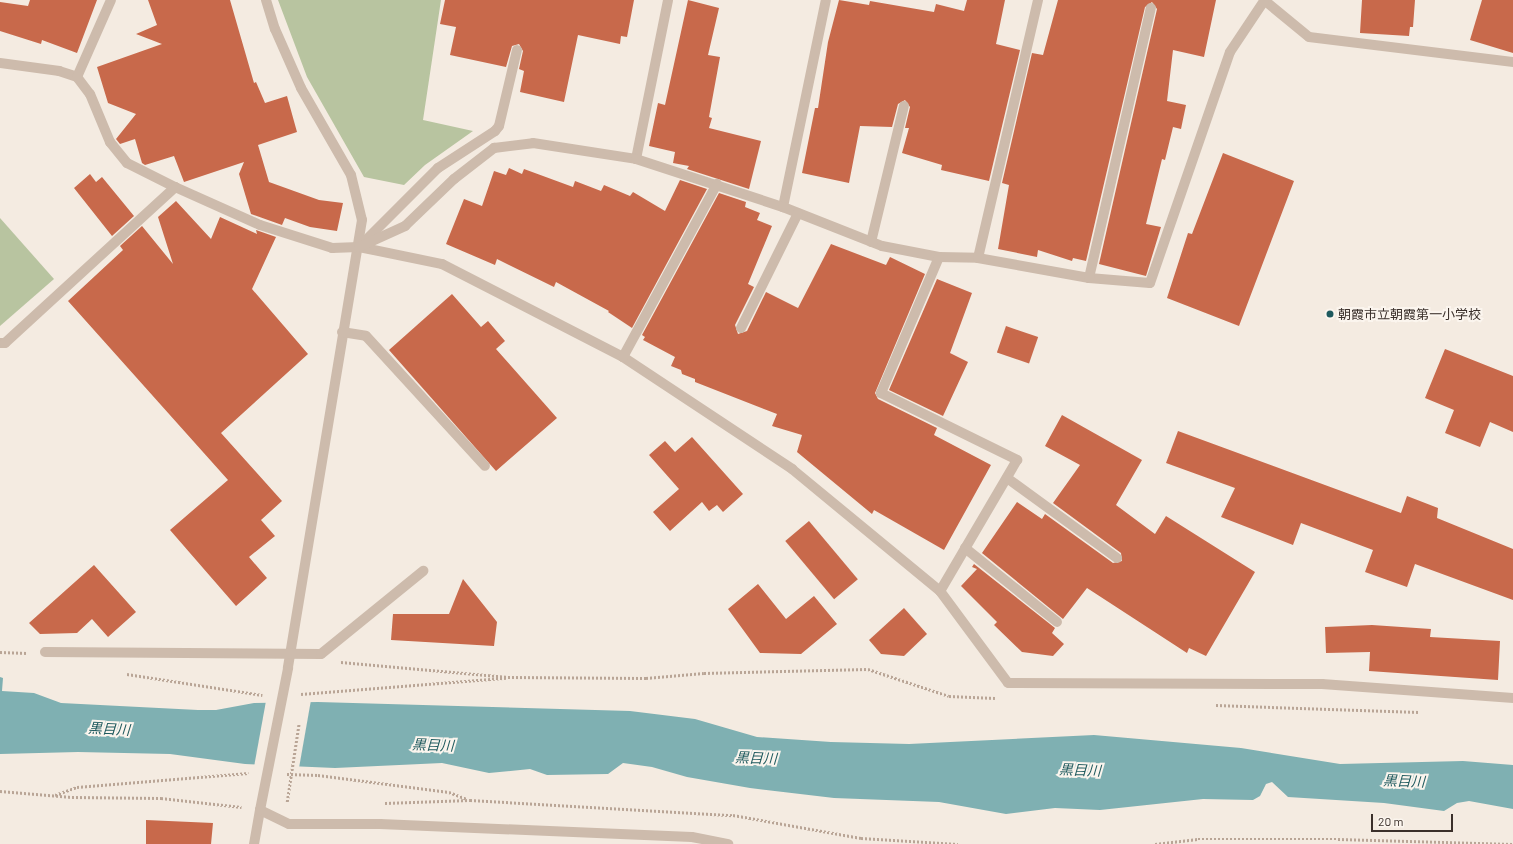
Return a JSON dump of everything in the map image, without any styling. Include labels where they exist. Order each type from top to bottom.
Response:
[{"type":"street","points":[[77,77],[111,0]]},
{"type":"street","points":[[254,844],[292,652],[342,332],[362,220],[351,175],[301,88],[275,29],[266,0]]},
{"type":"street","points":[[636,159],[668,0]]},
{"type":"street","points":[[783,207],[826,0]]},
{"type":"street","points":[[978,258],[1038,0]]},
{"type":"street","points":[[358,247],[405,226],[454,179],[494,148],[533,143],[636,159],[717,184],[783,207],[871,242],[939,257],[978,258],[1089,278],[1150,283],[1230,52],[1264,0],[1310,37],[1513,62]]},
{"type":"street","points":[[1089,278],[1151,8]]},
{"type":"street","points":[[358,247],[438,168],[495,131],[499,126],[517,50]]},
{"type":"street","points":[[0,63],[59,71],[77,77],[90,94],[110,142],[127,163],[175,187],[260,225],[332,248],[358,247],[442,264],[623,356],[792,469],[940,591],[1008,683],[1322,684],[1513,698]]},
{"type":"street","points":[[871,242],[904,106]]},
{"type":"street","points":[[623,356],[717,184]]},
{"type":"street","points":[[0,343],[5,343],[175,187]]},
{"type":"street","points":[[741,328],[798,213]]},
{"type":"street","points":[[939,257],[881,393],[1017,460],[940,591]]},
{"type":"street","points":[[342,332],[366,336],[485,466]]},
{"type":"street","points":[[1006,478],[1117,558]]},
{"type":"street","points":[[965,548],[1057,622]]},
{"type":"street","points":[[45,652],[292,652],[314,655],[330,650],[423,571]]},
{"type":"street","points":[[260,810],[289,824],[388,824],[692,837],[728,844]]},
{"type":"path","points":[[0,652],[45,652]]},
{"type":"path","points":[[333,662],[508,677],[646,678],[704,673],[868,669],[949,696],[996,698]]},
{"type":"path","points":[[303,696],[304,688]]},
{"type":"path","points":[[1211,705],[1426,713]]},
{"type":"path","points":[[287,802],[300,719]]},
{"type":"path","points":[[0,791],[72,797],[160,798],[260,810]]},
{"type":"path","points":[[1155,844],[1198,839],[1314,839],[1513,844]]},
{"type":"green space","points":[[278,0],[441,0],[423,120],[473,131],[425,165],[404,185],[364,177],[307,77]]},
{"type":"green space","points":[[0,218],[54,279],[0,326]]},
{"type":"water","name":"黒目川","points":[[0,677],[3,678],[2,691],[34,693],[61,703],[198,710],[216,710],[254,703],[318,702],[630,711],[695,719],[757,737],[831,742],[909,744],[1094,735],[1241,748],[1340,764],[1463,761],[1513,765],[1513,809],[1469,801],[1457,803],[1444,811],[1384,803],[1288,797],[1272,782],[1266,784],[1260,796],[1253,800],[1203,799],[1100,810],[1055,808],[1006,814],[939,802],[834,798],[750,788],[687,777],[652,767],[623,763],[608,774],[547,775],[530,769],[489,773],[442,763],[335,768],[245,764],[170,754],[78,752],[0,754]]},
{"type":"pier","points":[[311,700],[299,768],[254,767],[266,701]]},
{"type":"building","points":[[30,0],[97,0],[77,53],[42,40],[41,44],[0,31],[0,2],[28,6]]},
{"type":"building","points":[[148,0],[230,0],[254,83],[256,82],[265,103],[287,96],[297,132],[258,145],[269,182],[319,200],[343,203],[337,231],[310,227],[285,218],[282,225],[251,214],[239,174],[244,162],[184,182],[174,156],[145,165],[142,163],[135,139],[120,144],[116,139],[136,114],[108,103],[97,67],[162,44],[136,34],[157,25]]},
{"type":"building","points":[[445,0],[634,0],[627,37],[621,36],[620,44],[578,35],[564,102],[520,92],[524,71],[519,69],[523,51],[519,44],[512,46],[506,67],[450,55],[456,27],[440,24]]},
{"type":"building","points":[[688,0],[719,8],[708,55],[720,57],[709,117],[712,118],[709,128],[761,141],[749,189],[687,169],[689,166],[673,163],[675,152],[649,146],[658,103],[665,105]]},
{"type":"building","points":[[839,0],[869,5],[870,1],[934,12],[936,4],[964,11],[967,0],[1005,0],[996,44],[1020,50],[989,181],[941,170],[942,165],[902,153],[909,128],[905,128],[910,107],[905,100],[898,104],[892,127],[860,126],[849,183],[802,173],[815,108],[818,108],[828,42]]},
{"type":"building","points":[[1058,0],[1216,0],[1204,57],[1173,50],[1167,101],[1186,105],[1181,129],[1173,127],[1165,160],[1162,159],[1146,224],[1161,227],[1146,276],[1099,264],[1157,9],[1152,2],[1145,7],[1086,261],[1073,258],[1072,261],[1038,250],[1037,257],[998,249],[1009,185],[1002,183],[1032,53],[1043,55]]},
{"type":"building","points":[[1362,0],[1415,0],[1413,27],[1410,27],[1409,36],[1360,33]]},
{"type":"building","points":[[1482,0],[1513,0],[1513,53],[1470,40]]},
{"type":"building","points":[[1223,153],[1294,181],[1239,326],[1167,298],[1188,233],[1192,234]]},
{"type":"building","points":[[509,168],[522,174],[524,169],[573,187],[575,181],[601,191],[604,185],[630,196],[633,192],[665,211],[680,180],[707,189],[632,328],[608,312],[609,311],[556,282],[554,287],[497,259],[495,265],[446,244],[464,199],[482,206],[494,171],[506,175]]},
{"type":"building","points":[[90,174],[96,182],[102,177],[134,216],[112,236],[74,188]]},
{"type":"building","points":[[719,193],[746,202],[745,207],[760,213],[757,220],[772,226],[748,284],[754,287],[735,325],[738,334],[747,331],[766,292],[798,308],[831,244],[886,265],[890,257],[925,274],[875,393],[878,399],[937,428],[934,435],[991,465],[944,550],[874,510],[872,514],[797,452],[802,435],[772,426],[777,414],[695,382],[695,379],[682,374],[681,370],[671,366],[675,357],[643,340],[645,337],[642,335]]},
{"type":"building","points":[[176,201],[211,239],[220,217],[257,234],[256,230],[276,237],[252,289],[308,354],[221,433],[282,501],[261,520],[275,536],[249,557],[267,578],[236,606],[170,530],[228,480],[68,301],[123,250],[120,246],[142,226],[173,264],[158,217]]},
{"type":"building","points":[[937,279],[972,293],[950,353],[968,362],[943,416],[889,390]]},
{"type":"building","points":[[452,294],[481,327],[488,321],[505,341],[496,349],[557,418],[496,471],[389,350]]},
{"type":"building","points":[[1006,326],[1038,337],[1029,364],[997,352]]},
{"type":"building","points":[[1445,349],[1513,376],[1513,432],[1490,422],[1480,447],[1445,433],[1454,410],[1425,398]]},
{"type":"building","points":[[1062,415],[1142,460],[1116,505],[1155,534],[1166,516],[1255,572],[1206,656],[1189,648],[1187,653],[1087,588],[1063,619],[982,553],[1017,502],[1042,519],[1045,514],[1113,563],[1122,561],[1121,553],[1053,503],[1080,465],[1045,446]]},
{"type":"building","points":[[1178,431],[1401,513],[1407,496],[1438,508],[1437,518],[1513,549],[1513,600],[1415,564],[1407,587],[1365,572],[1373,550],[1301,523],[1293,545],[1221,517],[1235,488],[1166,463]]},
{"type":"building","points":[[692,437],[743,494],[723,512],[717,505],[709,511],[702,502],[670,531],[653,512],[679,489],[649,455],[665,441],[675,452]]},
{"type":"building","points":[[809,521],[858,579],[834,599],[785,541]]},
{"type":"building","points":[[974,564],[1055,628],[1052,633],[1064,644],[1053,656],[1022,652],[994,625],[997,622],[961,586],[977,569],[972,567]]},
{"type":"building","points":[[94,565],[136,612],[108,637],[92,619],[77,633],[40,634],[29,623]]},
{"type":"building","points":[[463,579],[497,622],[494,646],[391,640],[393,614],[449,614]]},
{"type":"building","points":[[758,584],[786,619],[814,596],[837,624],[801,654],[760,653],[728,609]]},
{"type":"building","points":[[904,608],[927,634],[904,656],[881,654],[869,640]]},
{"type":"building","points":[[1372,625],[1431,629],[1430,637],[1500,641],[1498,680],[1369,671],[1370,652],[1326,653],[1325,627]]},
{"type":"building","points":[[146,820],[213,823],[211,844],[146,844]]},
{"type":"place","name":"朝霞市立朝霞第一小学校","points":[[1330,314]]}]
